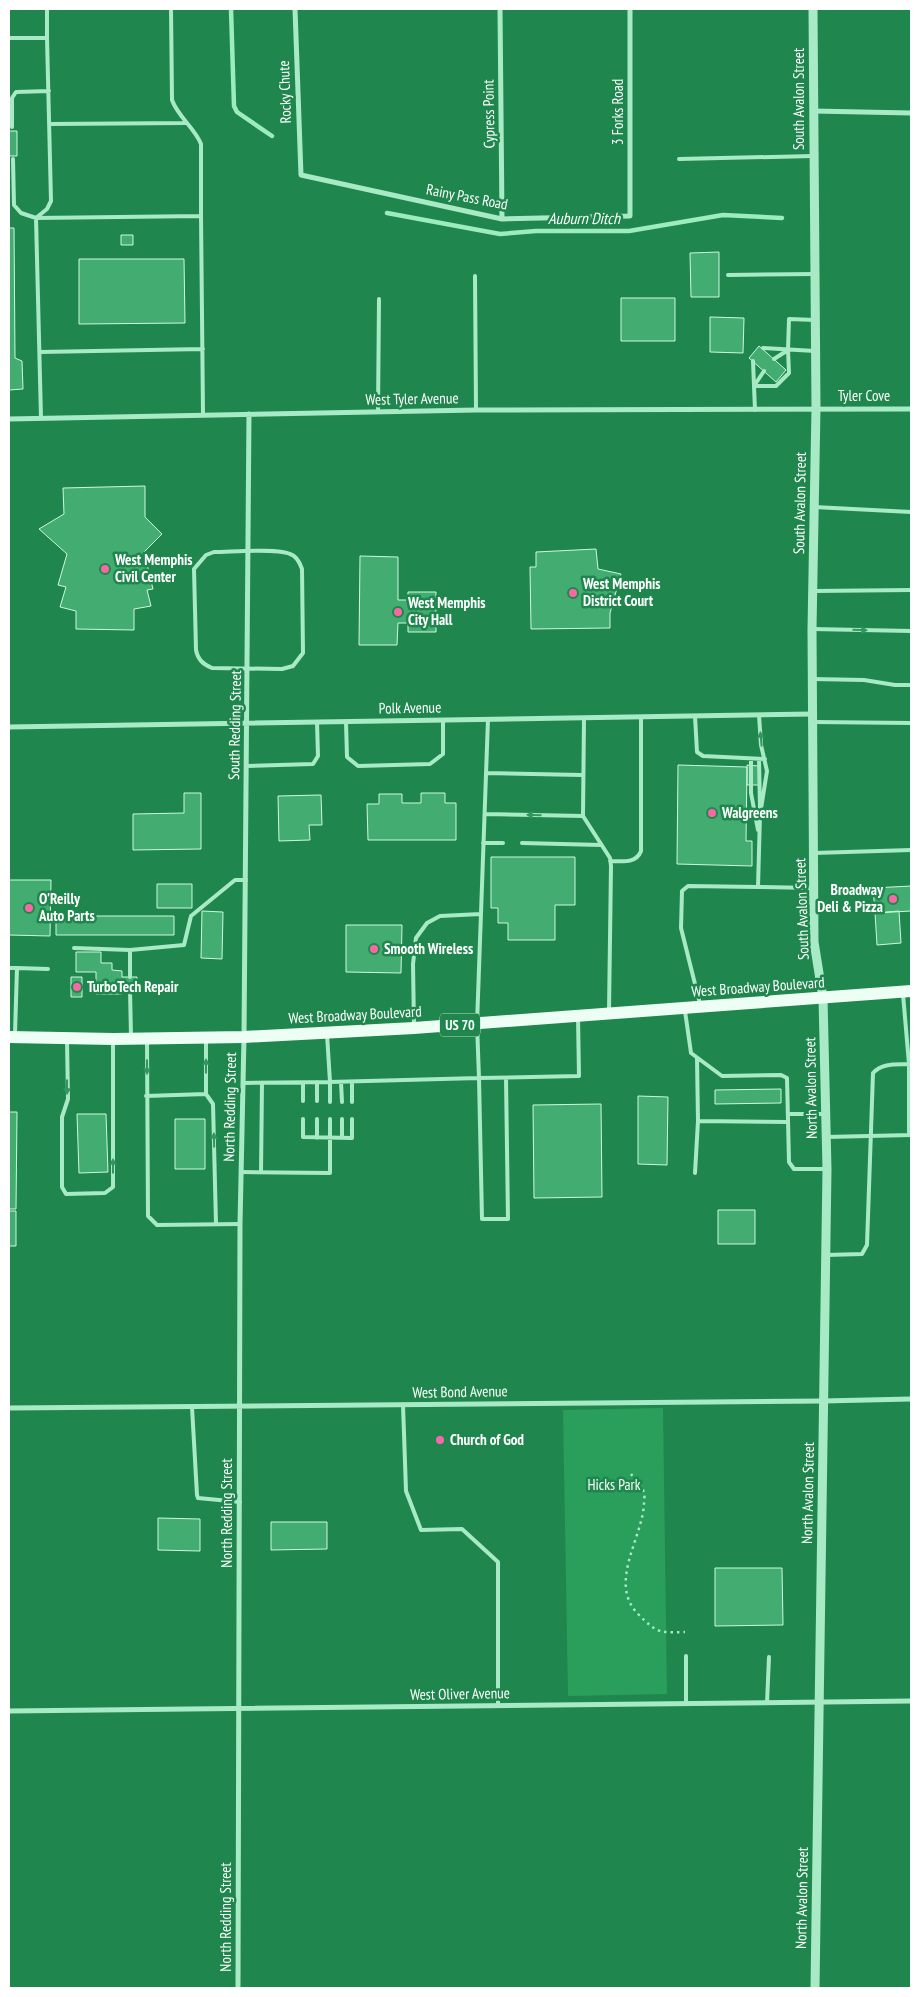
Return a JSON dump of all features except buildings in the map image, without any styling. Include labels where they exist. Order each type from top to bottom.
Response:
[{"type":"main road","name":"West Broadway Boulevard","points":[[12,1037],[113,1039],[244,1037],[477,1024],[907,991]]},
{"type":"street","name":"Rocky Chute","points":[[295,9],[301,175]]},
{"type":"street","name":"Cypress Point","points":[[500,9],[502,219]]},
{"type":"street","name":"3 Forks Road","points":[[630,9],[630,216]]},
{"type":"street","name":"South Avalon Street","points":[[813,9],[816,408],[812,590],[814,942],[822,998]]},
{"type":"street","points":[[813,111],[911,113]]},
{"type":"street","name":"Rainy Pass Road","points":[[301,175],[502,219],[630,216]]},
{"type":"street","name":"West Tyler Avenue","points":[[9,418],[476,410],[755,410],[816,408]]},
{"type":"street","name":"Tyler Cove","points":[[816,408],[911,408]]},
{"type":"street","name":"South Redding Street","points":[[244,1037],[249,414]]},
{"type":"street","name":"Polk Avenue","points":[[9,727],[759,715],[812,718]]},
{"type":"street","name":"North Avalon Street","points":[[815,1988],[827,1169],[822,998]]},
{"type":"street","name":"North Redding Street","points":[[238,1988],[240,1224],[244,1037]]},
{"type":"street","name":"West Bond Avenue","points":[[9,1408],[911,1399]]},
{"type":"street","name":"West Oliver Avenue","points":[[9,1711],[911,1701]]},
{"type":"lane","points":[[36,218],[47,209],[50,201],[47,9]]},
{"type":"lane","points":[[171,9],[172,100],[175,108],[199,138],[201,144],[203,414]]},
{"type":"lane","points":[[9,38],[47,38]]},
{"type":"lane","points":[[12,127],[12,98],[16,92],[49,91]]},
{"type":"lane","points":[[50,124],[186,123]]},
{"type":"lane","points":[[679,159],[814,156]]},
{"type":"lane","points":[[13,159],[14,205],[21,213],[36,218],[201,216]]},
{"type":"lane","points":[[36,218],[42,418]]},
{"type":"lane","points":[[728,275],[815,274]]},
{"type":"lane","points":[[475,276],[476,410]]},
{"type":"lane","points":[[378,412],[379,298]]},
{"type":"lane","points":[[754,386],[776,386],[789,372],[789,319],[815,320]]},
{"type":"lane","points":[[763,348],[815,351]]},
{"type":"lane","points":[[40,352],[203,349]]},
{"type":"lane","points":[[774,359],[788,350]]},
{"type":"lane","points":[[753,362],[755,410]]},
{"type":"lane","points":[[754,386],[764,371]]},
{"type":"lane","points":[[814,508],[911,512]]},
{"type":"lane","points":[[214,552],[280,552],[292,554],[299,561],[302,569],[303,653],[293,666],[248,669],[212,668],[198,659],[196,650],[194,569],[206,555],[214,552]]},
{"type":"lane","points":[[812,590],[911,590]]},
{"type":"lane","points":[[812,629],[911,630]]},
{"type":"lane","points":[[812,679],[864,680],[895,685],[911,685]]},
{"type":"lane","points":[[759,715],[761,745],[766,771],[760,815]]},
{"type":"lane","points":[[695,716],[697,752],[703,756],[765,759]]},
{"type":"lane","points":[[610,861],[632,860],[638,857],[641,851],[641,717]]},
{"type":"lane","points":[[584,718],[583,816],[610,861],[609,1013]]},
{"type":"lane","points":[[812,718],[911,723]]},
{"type":"lane","points":[[488,719],[477,1024],[482,1219],[508,1219],[506,1078]]},
{"type":"lane","points":[[346,722],[348,757],[358,766],[430,764],[443,754],[443,720]]},
{"type":"lane","points":[[247,766],[313,764],[318,756],[317,722]]},
{"type":"lane","points":[[752,759],[751,793],[759,835]]},
{"type":"lane","points":[[758,887],[759,759]]},
{"type":"lane","points":[[486,773],[582,775]]},
{"type":"lane","points":[[484,814],[583,816]]},
{"type":"lane","points":[[484,843],[503,843]]},
{"type":"lane","points":[[522,844],[601,845]]},
{"type":"lane","points":[[814,853],[911,850]]},
{"type":"lane","points":[[74,948],[130,950],[184,945],[191,916],[235,880],[246,880]]},
{"type":"lane","points":[[701,1008],[681,928],[682,891],[688,886],[814,888]]},
{"type":"lane","points":[[414,1028],[413,964],[416,938],[427,923],[440,916],[481,914]]},
{"type":"lane","points":[[130,950],[130,977]]},
{"type":"lane","points":[[9,968],[48,969]]},
{"type":"lane","points":[[12,1037],[17,968]]},
{"type":"lane","points":[[130,990],[131,1038]]},
{"type":"lane","points":[[826,1137],[910,1135],[907,991]]},
{"type":"lane","points":[[685,1009],[691,1053],[722,1076],[781,1075],[787,1078],[789,1162],[794,1169],[827,1169]]},
{"type":"lane","points":[[243,1083],[579,1076],[578,1016]]},
{"type":"lane","points":[[327,1032],[330,1102]]},
{"type":"lane","points":[[67,1038],[68,1099],[62,1117],[62,1187],[66,1194],[105,1193],[113,1187],[113,1039]]},
{"type":"lane","points":[[147,1038],[148,1216],[157,1225],[240,1224]]},
{"type":"lane","points":[[206,1038],[206,1094],[214,1104],[216,1224]]},
{"type":"lane","points":[[695,1173],[698,1121],[697,1058]]},
{"type":"lane","points":[[825,1255],[862,1254],[867,1245],[873,1072],[878,1067],[885,1065],[910,1064]]},
{"type":"lane","points":[[317,1082],[317,1101]]},
{"type":"lane","points":[[341,1082],[342,1102]]},
{"type":"lane","points":[[352,1082],[352,1102]]},
{"type":"lane","points":[[261,1172],[262,1083]]},
{"type":"lane","points":[[303,1083],[303,1102]]},
{"type":"lane","points":[[146,1096],[206,1094]]},
{"type":"lane","points":[[788,1114],[826,1114]]},
{"type":"lane","points":[[303,1119],[303,1138],[352,1138],[352,1119]]},
{"type":"lane","points":[[317,1119],[318,1138]]},
{"type":"lane","points":[[241,1172],[330,1173],[330,1119]]},
{"type":"lane","points":[[342,1119],[342,1138]]},
{"type":"lane","points":[[698,1121],[788,1122]]},
{"type":"lane","points":[[403,1405],[406,1491],[421,1530],[462,1529],[498,1562],[498,1706]]},
{"type":"lane","points":[[192,1407],[198,1498],[240,1502]]},
{"type":"lane","points":[[686,1656],[686,1704]]},
{"type":"lane","points":[[766,1703],[769,1657]]},
{"type":"path","points":[[631,1474],[644,1493],[644,1513],[632,1549],[625,1579],[631,1607],[653,1629],[666,1632],[686,1632]]},
{"type":"green space","name":"Hicks Park","points":[[663,1408],[667,1694],[568,1696],[563,1410]]},
{"type":"waterway","name":"Auburn Ditch","points":[[231,9],[234,106],[237,112],[272,136]]},
{"type":"waterway","name":"Auburn Ditch","points":[[387,213],[500,234],[536,231],[629,231],[723,215],[782,218]]},
{"type":"place","name":"West Memphis Civil Center","points":[[105,569]]},
{"type":"place","name":"West Memphis District Court","points":[[573,593]]},
{"type":"place","name":"West Memphis City Hall","points":[[398,612]]},
{"type":"place","name":"Walgreens","points":[[712,813]]},
{"type":"place","name":"Broadway Deli & Pizza","points":[[893,899]]},
{"type":"place","name":"O'Reilly Auto Parts","points":[[29,908]]},
{"type":"place","name":"Smooth Wireless","points":[[374,949]]},
{"type":"place","name":"TurboTech Repair","points":[[77,987]]},
{"type":"place","name":"Church of God","points":[[440,1440]]}]
